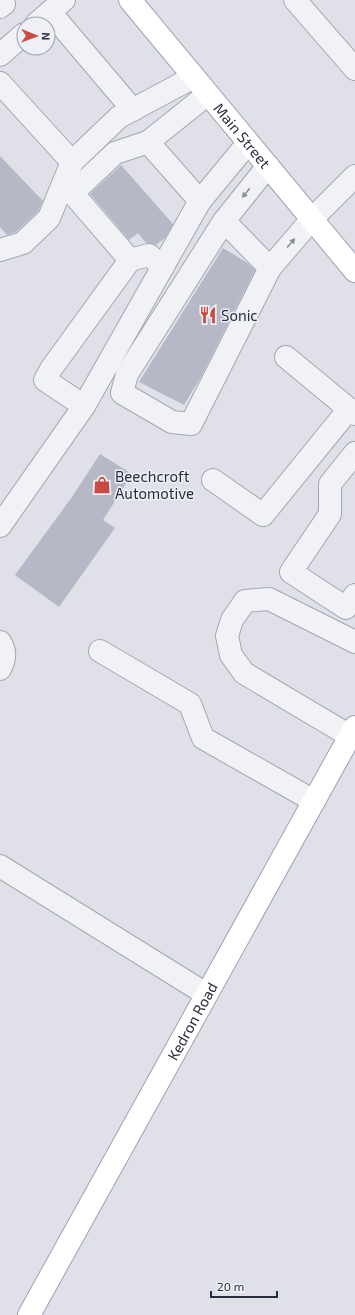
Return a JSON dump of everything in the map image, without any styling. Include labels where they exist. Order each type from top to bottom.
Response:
[{"type":"main road","name":"Main Street","points":[[130,0],[355,271]]},
{"type":"main road","name":"Kedron Road","points":[[29,1315],[352,732]]},
{"type":"lane","points":[[295,0],[355,69]]},
{"type":"lane","points":[[50,12],[134,110]]},
{"type":"lane","points":[[0,55],[16,41]]},
{"type":"lane","points":[[0,84],[72,162]]},
{"type":"lane","points":[[0,250],[23,243],[49,218],[72,162],[119,117],[134,110],[201,86]]},
{"type":"lane","points":[[130,260],[74,195],[78,188],[115,153],[148,142],[201,86]]},
{"type":"lane","points":[[148,142],[200,202]]},
{"type":"lane","points":[[0,526],[84,406],[200,202],[248,143]]},
{"type":"lane","points":[[122,393],[127,374],[224,221],[268,166]]},
{"type":"lane","points":[[100,378],[122,393],[172,422],[191,424],[270,268],[312,219],[355,176]]},
{"type":"lane","points":[[224,221],[270,268]]},
{"type":"lane","points":[[84,406],[45,380],[51,369],[130,260],[149,255],[163,267]]},
{"type":"lane","points":[[212,480],[263,515],[352,412],[286,357]]},
{"type":"lane","points":[[355,453],[330,484],[330,514],[291,572],[346,608],[355,595]]},
{"type":"lane","points":[[352,732],[244,673],[231,655],[227,636],[232,620],[245,601],[269,599],[355,642]]},
{"type":"lane","points":[[0,642],[4,648],[4,660],[0,669]]},
{"type":"lane","points":[[100,651],[190,704],[202,738],[314,801]]},
{"type":"lane","points":[[0,866],[206,994]]},
{"type":"building","points":[[0,156],[43,201],[38,211],[16,232],[7,235],[0,227]]},
{"type":"building","points":[[121,165],[173,224],[165,238],[156,245],[146,243],[138,233],[129,240],[90,194]]},
{"type":"building","name":"Sonic","points":[[223,248],[246,262],[255,270],[202,375],[184,405],[139,382]]},
{"type":"building","points":[[100,454],[132,474],[103,520],[115,528],[59,607],[15,575],[72,497]]},
{"type":"place","name":"Sonic","points":[[208,315]]},
{"type":"place","name":"Beechcroft Automotive","points":[[102,485]]}]
